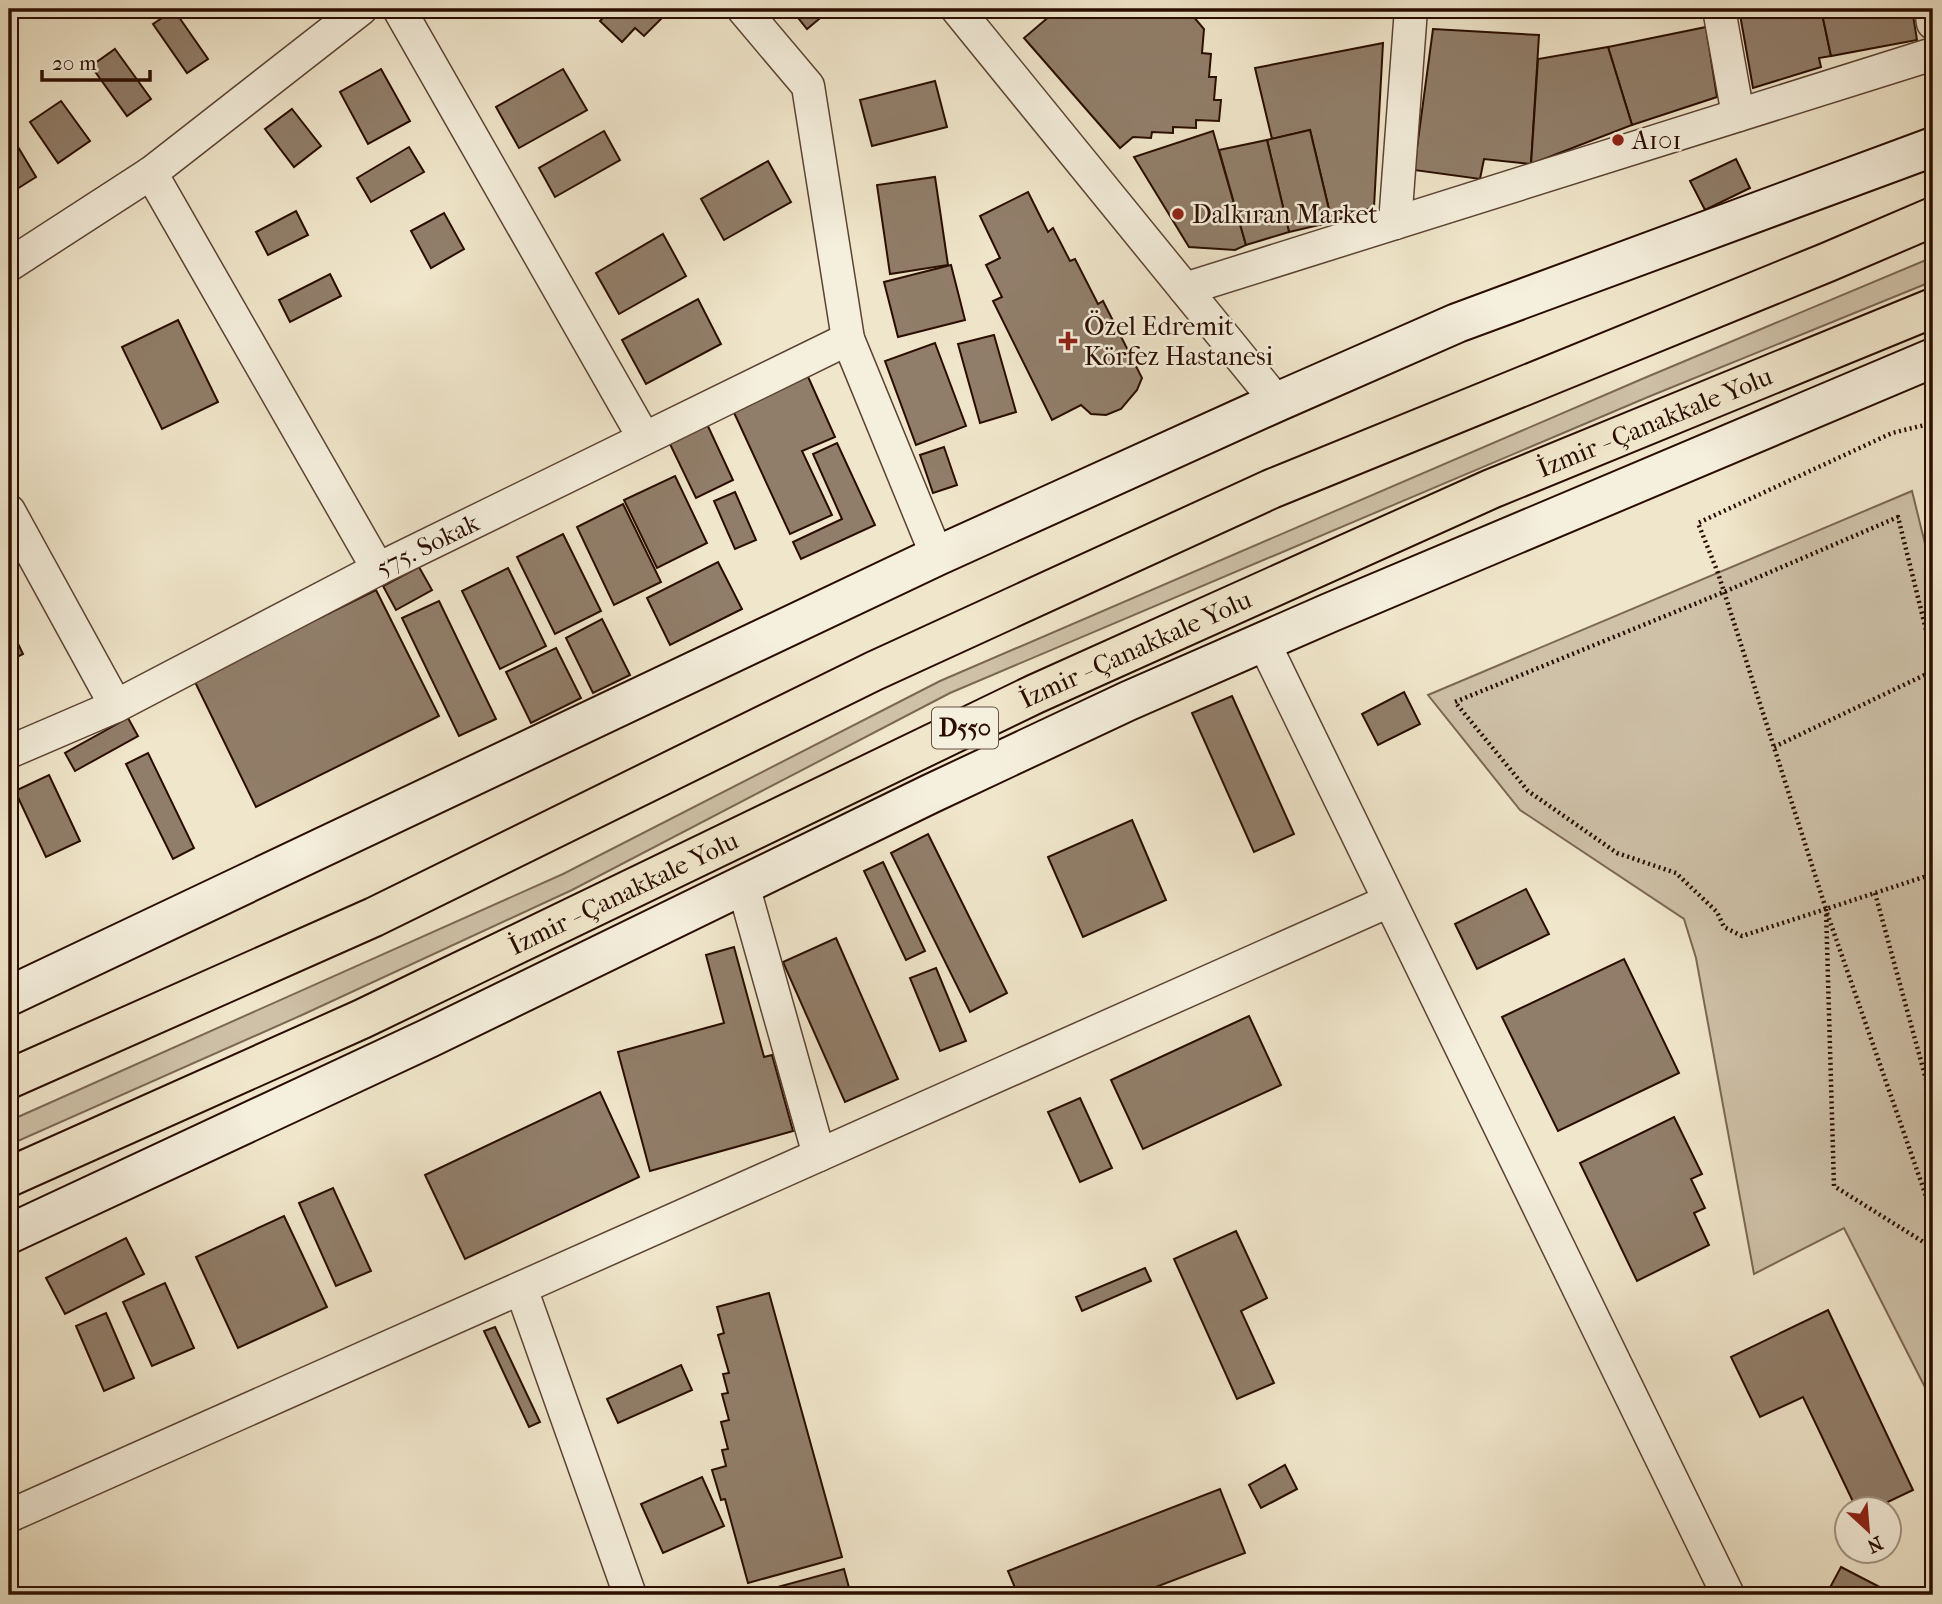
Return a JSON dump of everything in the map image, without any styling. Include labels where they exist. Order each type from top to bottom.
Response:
[{"type":"highway","points":[[9,1079],[374,917],[874,671],[1271,489],[1815,268],[1933,217]]},
{"type":"highway","name":"İzmir - Çanakkale Yolu","points":[[9,1177],[362,1020],[1060,682],[1491,489],[1933,307]]},
{"type":"main road","points":[[9,996],[937,556],[1277,402],[1457,323],[1933,147]]},
{"type":"main road","points":[[9,1234],[429,1038],[992,765],[1264,641],[1933,358]]},
{"type":"street","points":[[9,265],[151,173],[361,9]]},
{"type":"street","points":[[399,9],[644,439]]},
{"type":"street","points":[[743,9],[808,86],[848,339],[937,556]]},
{"type":"street","points":[[957,9],[1277,402]]},
{"type":"street","points":[[1395,223],[1410,9]]},
{"type":"street","points":[[1719,9],[1738,116]]},
{"type":"street","points":[[1931,9],[1933,23]]},
{"type":"street","points":[[1185,289],[1933,54]]},
{"type":"street","points":[[151,173],[378,569]]},
{"type":"street","name":"575. Sokak","points":[[9,752],[116,705],[378,569],[848,339]]},
{"type":"street","points":[[9,511],[116,705]]},
{"type":"street","points":[[1264,641],[1388,901],[1728,1595]]},
{"type":"street","points":[[743,885],[819,1155]]},
{"type":"street","points":[[9,1516],[1388,901]]},
{"type":"street","points":[[521,1288],[630,1595]]},
{"type":"path","points":[[1933,423],[1892,433],[1698,523],[1724,592],[1826,909],[1933,1216]]},
{"type":"path","points":[[1933,658],[1898,517],[1724,592],[1455,702],[1528,790],[1617,853],[1676,873],[1717,912],[1724,927],[1742,936],[1933,874]]},
{"type":"path","points":[[1774,747],[1933,670]]},
{"type":"path","points":[[1875,893],[1933,1105]]},
{"type":"path","points":[[1826,909],[1834,1186],[1933,1248]]},
{"type":"shaded area","points":[[1933,257],[1933,281],[1648,397],[950,693],[572,890],[302,1015],[9,1145],[9,1121],[563,874],[940,681]]},
{"type":"shaded area","points":[[1912,491],[1933,576],[1933,1403],[1844,1228],[1754,1274],[1696,958],[1684,919],[1520,810],[1428,695]]},
{"type":"building","points":[[612,9],[671,9],[644,36],[635,28],[622,42],[600,21]]},
{"type":"building","points":[[791,9],[831,9],[807,29]]},
{"type":"building","points":[[1058,9],[1187,9],[1204,29],[1202,53],[1211,54],[1209,77],[1216,77],[1214,100],[1221,100],[1219,121],[1196,120],[1196,128],[1173,127],[1173,133],[1152,132],[1151,138],[1133,137],[1120,148],[1024,38]]},
{"type":"building","points":[[1739,9],[1821,9],[1831,56],[1819,58],[1821,67],[1753,88]]},
{"type":"building","points":[[1821,9],[1912,9],[1917,40],[1831,56]]},
{"type":"building","points":[[174,10],[208,59],[187,73],[153,24]]},
{"type":"building","points":[[1706,27],[1717,97],[1632,125],[1608,47]]},
{"type":"building","points":[[1433,29],[1539,35],[1531,164],[1484,159],[1480,179],[1414,170]]},
{"type":"building","points":[[1383,43],[1374,207],[1332,222],[1310,130],[1272,139],[1255,68]]},
{"type":"building","points":[[1608,47],[1632,125],[1531,164],[1538,59]]},
{"type":"building","points":[[115,49],[151,99],[127,116],[91,66]]},
{"type":"building","points":[[381,69],[410,121],[368,144],[340,92]]},
{"type":"building","points":[[563,69],[587,110],[519,148],[496,107]]},
{"type":"building","points":[[935,81],[947,127],[872,146],[860,100]]},
{"type":"building","points":[[61,101],[90,141],[58,163],[30,122]]},
{"type":"building","points":[[292,109],[321,146],[294,167],[265,129]]},
{"type":"building","points":[[1310,130],[1332,222],[1289,232],[1267,140]]},
{"type":"building","points":[[604,131],[620,160],[555,197],[539,168]]},
{"type":"building","points":[[1213,131],[1246,245],[1235,250],[1189,247],[1134,157]]},
{"type":"building","points":[[12,137],[36,177],[9,194],[9,139]]},
{"type":"building","points":[[1267,140],[1289,232],[1246,245],[1219,150]]},
{"type":"building","points":[[409,147],[424,172],[371,202],[357,178]]},
{"type":"building","points":[[1736,159],[1750,188],[1705,210],[1690,181]]},
{"type":"building","points":[[768,161],[791,202],[724,240],[701,199]]},
{"type":"building","points":[[935,177],[948,265],[890,274],[877,185]]},
{"type":"building","name":"Özel Edremit Körfez Hastanesi","points":[[1028,192],[1048,232],[1053,228],[1070,261],[1075,259],[1098,304],[1103,301],[1142,378],[1137,390],[1121,409],[1106,415],[1091,414],[1081,405],[1052,420],[993,301],[1002,297],[986,265],[1000,258],[980,216]]},
{"type":"building","points":[[296,211],[308,235],[268,255],[256,232]]},
{"type":"building","points":[[444,213],[464,249],[431,268],[411,231]]},
{"type":"building","points":[[663,234],[686,276],[619,314],[596,273]]},
{"type":"building","points":[[951,265],[965,320],[898,337],[884,282]]},
{"type":"building","points":[[330,274],[341,296],[290,322],[279,300]]},
{"type":"building","points":[[698,299],[721,344],[646,384],[622,340]]},
{"type":"building","points":[[178,320],[218,402],[162,429],[122,347]]},
{"type":"building","points":[[994,335],[1016,412],[980,423],[958,344]]},
{"type":"building","points":[[935,343],[966,426],[916,445],[885,361]]},
{"type":"building","points":[[805,370],[835,437],[802,451],[832,515],[790,534],[730,404]]},
{"type":"building","points":[[706,422],[733,480],[696,498],[668,440]]},
{"type":"building","points":[[837,443],[875,525],[801,559],[793,542],[842,519],[813,454]]},
{"type":"building","points":[[944,447],[957,485],[933,493],[920,455]]},
{"type":"building","points":[[675,476],[707,543],[657,568],[624,500]]},
{"type":"building","points":[[735,492],[756,540],[735,549],[714,501]]},
{"type":"building","points":[[623,504],[661,582],[614,605],[577,527]]},
{"type":"building","points":[[563,534],[601,611],[555,634],[517,557]]},
{"type":"building","points":[[718,562],[742,609],[670,645],[647,598]]},
{"type":"building","points":[[419,567],[432,590],[396,610],[383,586]]},
{"type":"building","points":[[508,568],[546,646],[500,669],[462,591]]},
{"type":"building","points":[[376,590],[439,716],[256,807],[194,680]]},
{"type":"building","points":[[439,601],[496,719],[459,736],[402,618]]},
{"type":"building","points":[[602,619],[630,675],[593,693],[566,638]]},
{"type":"building","points":[[9,625],[23,654],[9,661]]},
{"type":"building","points":[[556,648],[581,698],[531,723],[506,672]]},
{"type":"building","points":[[1404,692],[1420,724],[1378,745],[1362,714]]},
{"type":"building","points":[[1232,696],[1294,834],[1254,852],[1192,713]]},
{"type":"building","points":[[128,718],[138,736],[75,771],[65,753]]},
{"type":"building","points":[[148,753],[194,848],[173,859],[126,764]]},
{"type":"building","points":[[49,775],[80,841],[46,857],[15,791]]},
{"type":"building","points":[[1132,820],[1166,900],[1083,937],[1048,857]]},
{"type":"building","points":[[928,834],[1007,993],[970,1012],[891,853]]},
{"type":"building","points":[[883,862],[925,951],[906,960],[864,871]]},
{"type":"building","points":[[1526,889],[1549,934],[1477,969],[1455,924]]},
{"type":"building","points":[[836,938],[898,1079],[845,1102],[783,962]]},
{"type":"building","points":[[734,947],[764,1057],[772,1055],[793,1131],[650,1171],[618,1052],[724,1023],[706,955]]},
{"type":"building","points":[[1624,959],[1679,1073],[1558,1131],[1502,1017]]},
{"type":"building","points":[[936,968],[966,1041],[940,1051],[910,978]]},
{"type":"building","points":[[1249,1016],[1281,1085],[1143,1149],[1111,1080]]},
{"type":"building","points":[[600,1092],[639,1177],[465,1259],[425,1175]]},
{"type":"building","points":[[1080,1098],[1112,1168],[1080,1182],[1048,1112]]},
{"type":"building","points":[[1674,1117],[1702,1174],[1691,1179],[1705,1208],[1694,1213],[1709,1245],[1637,1281],[1580,1163]]},
{"type":"building","points":[[333,1188],[371,1271],[336,1286],[299,1203]]},
{"type":"building","points":[[284,1216],[327,1307],[238,1348],[196,1257]]},
{"type":"building","points":[[1236,1231],[1267,1298],[1241,1311],[1274,1383],[1237,1399],[1174,1259]]},
{"type":"building","points":[[126,1238],[144,1274],[65,1314],[46,1278]]},
{"type":"building","points":[[1145,1268],[1151,1281],[1082,1311],[1076,1297]]},
{"type":"building","points":[[165,1283],[194,1348],[152,1366],[123,1302]]},
{"type":"building","points":[[769,1293],[842,1557],[748,1583],[725,1499],[721,1500],[712,1470],[726,1466],[722,1450],[728,1449],[721,1422],[729,1420],[722,1394],[728,1393],[723,1374],[729,1373],[718,1335],[724,1333],[717,1307]]},
{"type":"building","points":[[1828,1310],[1913,1490],[1900,1496],[1850,1496],[1803,1397],[1760,1417],[1731,1357]]},
{"type":"building","points":[[106,1313],[134,1378],[104,1391],[76,1326]]},
{"type":"building","points":[[495,1327],[540,1422],[529,1427],[484,1331]]},
{"type":"building","points":[[681,1365],[692,1390],[618,1423],[607,1399]]},
{"type":"building","points":[[1285,1465],[1297,1489],[1261,1508],[1249,1485]]},
{"type":"building","points":[[702,1477],[724,1526],[663,1553],[641,1504]]},
{"type":"building","points":[[1220,1489],[1245,1553],[1135,1595],[1018,1595],[1008,1571]]},
{"type":"building","points":[[1841,1567],[1895,1595],[1826,1595]]},
{"type":"building","points":[[844,1569],[851,1595],[752,1595],[752,1594]]},
{"type":"place","name":"A101","points":[[1618,140]]},
{"type":"place","name":"Dalkıran Market","points":[[1178,214]]},
{"type":"place","name":"Özel Edremit Körfez Hastanesi","points":[[1068,341]]}]
